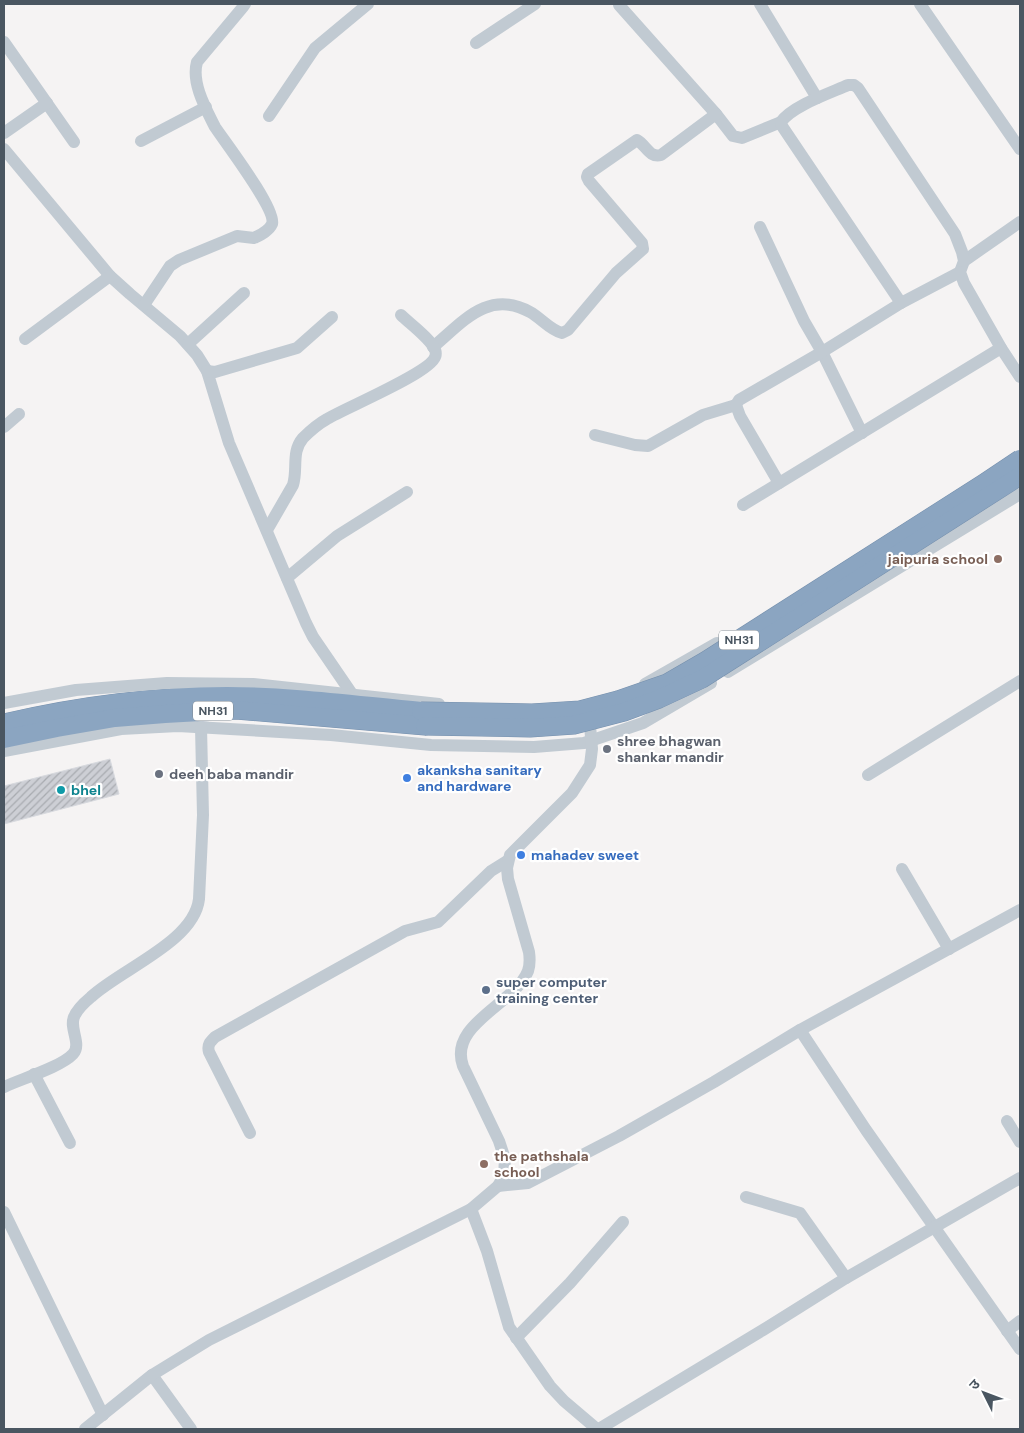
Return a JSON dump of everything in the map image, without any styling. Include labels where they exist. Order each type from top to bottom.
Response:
[{"type":"highway","name":"NH31","points":[[4,739],[115,718],[165,714],[236,710],[423,718],[580,710],[618,700],[667,682],[705,661],[976,489],[1020,459]]},
{"type":"highway","name":"NH31","points":[[4,722],[58,710],[107,703],[227,696],[283,698],[423,718],[530,728],[574,725],[624,712],[659,699],[702,679],[1020,476]]},
{"type":"street","points":[[144,305],[170,266],[179,260],[237,236],[254,238],[268,230],[273,220],[264,199],[215,127],[194,71],[197,62],[245,4]]},
{"type":"street","points":[[269,116],[315,48],[368,4]]},
{"type":"street","points":[[476,43],[535,4]]},
{"type":"street","points":[[760,4],[817,98]]},
{"type":"street","points":[[920,4],[1020,149]]},
{"type":"street","points":[[619,5],[729,131],[738,138],[781,122],[791,112],[817,98],[848,85],[854,85],[858,88],[960,242],[964,283],[1020,377]]},
{"type":"street","points":[[4,42],[74,142]]},
{"type":"street","points":[[4,133],[47,103]]},
{"type":"street","points":[[141,142],[206,107]]},
{"type":"street","points":[[433,346],[476,310],[485,306],[506,305],[522,308],[540,318],[556,332],[562,333],[568,330],[616,273],[643,249],[642,243],[589,181],[588,174],[637,140],[643,144],[651,155],[661,155],[716,114]]},
{"type":"street","points":[[781,122],[784,130],[901,302]]},
{"type":"street","points":[[6,155],[110,276],[188,344],[197,355],[207,371],[229,442],[313,637],[352,694]]},
{"type":"street","points":[[595,435],[635,445],[648,446],[703,415],[736,405],[746,395],[822,352],[901,302],[962,267],[1020,222]]},
{"type":"street","points":[[760,227],[804,321],[822,352],[862,433]]},
{"type":"street","points":[[25,339],[110,276]]},
{"type":"street","points":[[188,344],[244,292]]},
{"type":"street","points":[[267,530],[293,485],[295,455],[303,439],[327,419],[416,374],[436,357],[433,346],[400,315]]},
{"type":"street","points":[[207,371],[222,370],[297,348],[332,317]]},
{"type":"street","points":[[743,505],[1001,348]]},
{"type":"street","points":[[736,405],[740,416],[779,483]]},
{"type":"street","points":[[4,426],[20,414]]},
{"type":"street","points":[[4,703],[76,690],[167,684],[253,684],[443,705],[534,708],[588,703],[644,685],[709,648],[984,476],[1020,450]]},
{"type":"street","points":[[287,578],[337,536],[407,492]]},
{"type":"street","points":[[4,751],[121,728],[178,726],[332,735],[431,745],[534,746],[591,741],[643,723],[1020,494]]},
{"type":"street","points":[[868,774],[1020,681]]},
{"type":"street","points":[[250,1132],[209,1052],[209,1043],[215,1037],[405,931],[438,922],[491,871],[508,861],[518,847],[572,793],[590,765],[591,741],[588,703]]},
{"type":"street","points":[[4,1087],[63,1062],[73,1054],[76,1043],[72,1022],[74,1016],[92,996],[178,936],[194,916],[198,908],[199,899],[203,778],[201,727]]},
{"type":"street","points":[[85,1429],[152,1375],[210,1340],[471,1209],[498,1186],[504,1174],[505,1158],[460,1057],[461,1048],[468,1034],[478,1021],[505,998],[528,972],[529,952],[508,879],[508,861]]},
{"type":"street","points":[[902,869],[949,949]]},
{"type":"street","points":[[498,1186],[528,1183],[619,1136],[800,1030],[1020,910]]},
{"type":"street","points":[[800,1030],[934,1229],[1020,1349]]},
{"type":"street","points":[[34,1074],[70,1143]]},
{"type":"street","points":[[1007,1122],[1020,1142]]},
{"type":"street","points":[[471,1209],[488,1251],[505,1316],[516,1338],[550,1386],[590,1428],[763,1330],[846,1278],[1020,1178]]},
{"type":"street","points":[[746,1197],[800,1213],[846,1278]]},
{"type":"street","points":[[4,1212],[103,1415]]},
{"type":"street","points":[[516,1338],[570,1283],[623,1222]]},
{"type":"street","points":[[1007,1331],[1020,1321]]},
{"type":"street","points":[[152,1375],[191,1429]]},
{"type":"building","name":"bhel","points":[[110,759],[119,794],[4,824],[4,786]]},
{"type":"place","name":"jaipuria school","points":[[998,559]]},
{"type":"place","name":"shree bhagwan shankar mandir","points":[[607,749]]},
{"type":"place","name":"deeh baba mandir","points":[[159,774]]},
{"type":"place","name":"akanksha sanitary and hardware","points":[[407,778]]},
{"type":"place","name":"bhel","points":[[61,790]]},
{"type":"place","name":"mahadev sweet","points":[[521,855]]},
{"type":"place","name":"super computer training center","points":[[486,990]]},
{"type":"place","name":"the pathshala school","points":[[484,1164]]}]
